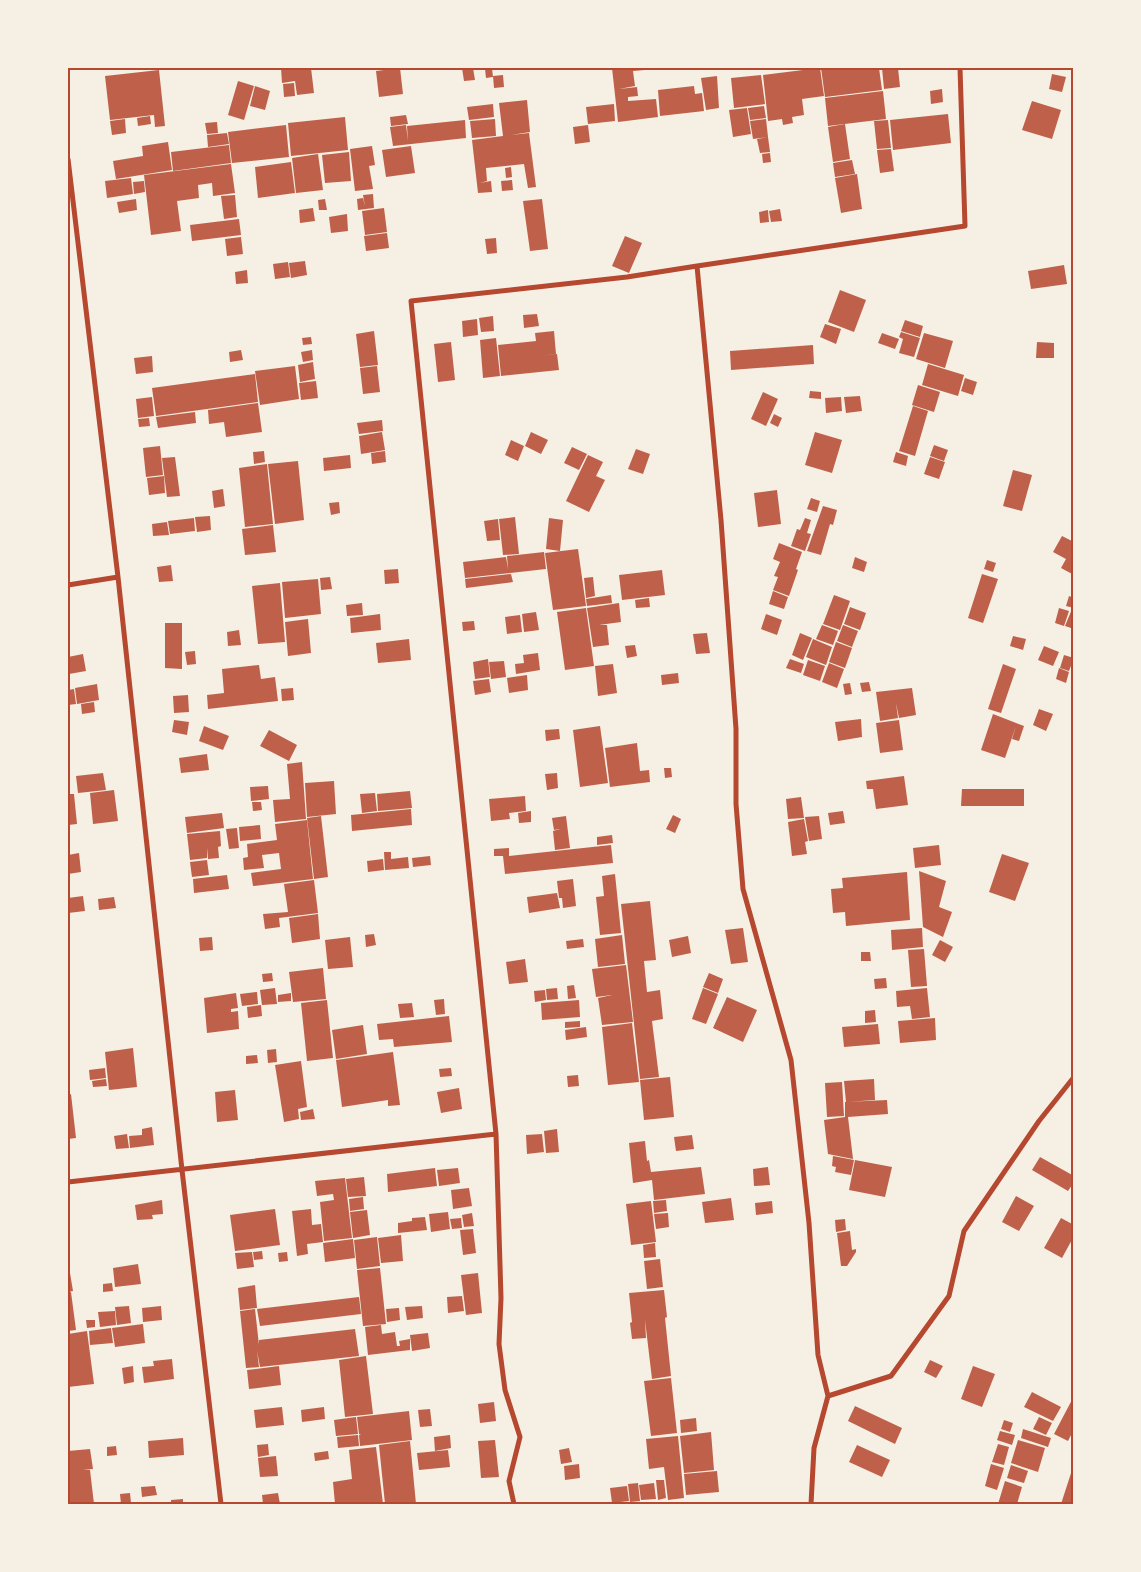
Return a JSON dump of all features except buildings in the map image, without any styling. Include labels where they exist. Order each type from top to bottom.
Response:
[{"type":"street","points":[[514,1504],[509,1481],[520,1437],[505,1390],[499,1344],[501,1298],[496,1134],[411,300],[626,277],[965,226],[960,68]]},
{"type":"street","points":[[68,159],[118,577],[182,1170],[221,1504]]},
{"type":"street","points":[[697,266],[722,530],[736,730],[736,804],[743,889],[791,1060],[809,1223],[818,1356],[828,1396],[814,1448],[811,1504]]},
{"type":"street","points":[[68,585],[118,577]]},
{"type":"street","points":[[828,1396],[891,1376],[949,1296],[964,1231],[1039,1121],[1074,1077]]},
{"type":"street","points":[[68,1182],[496,1134]]}]
